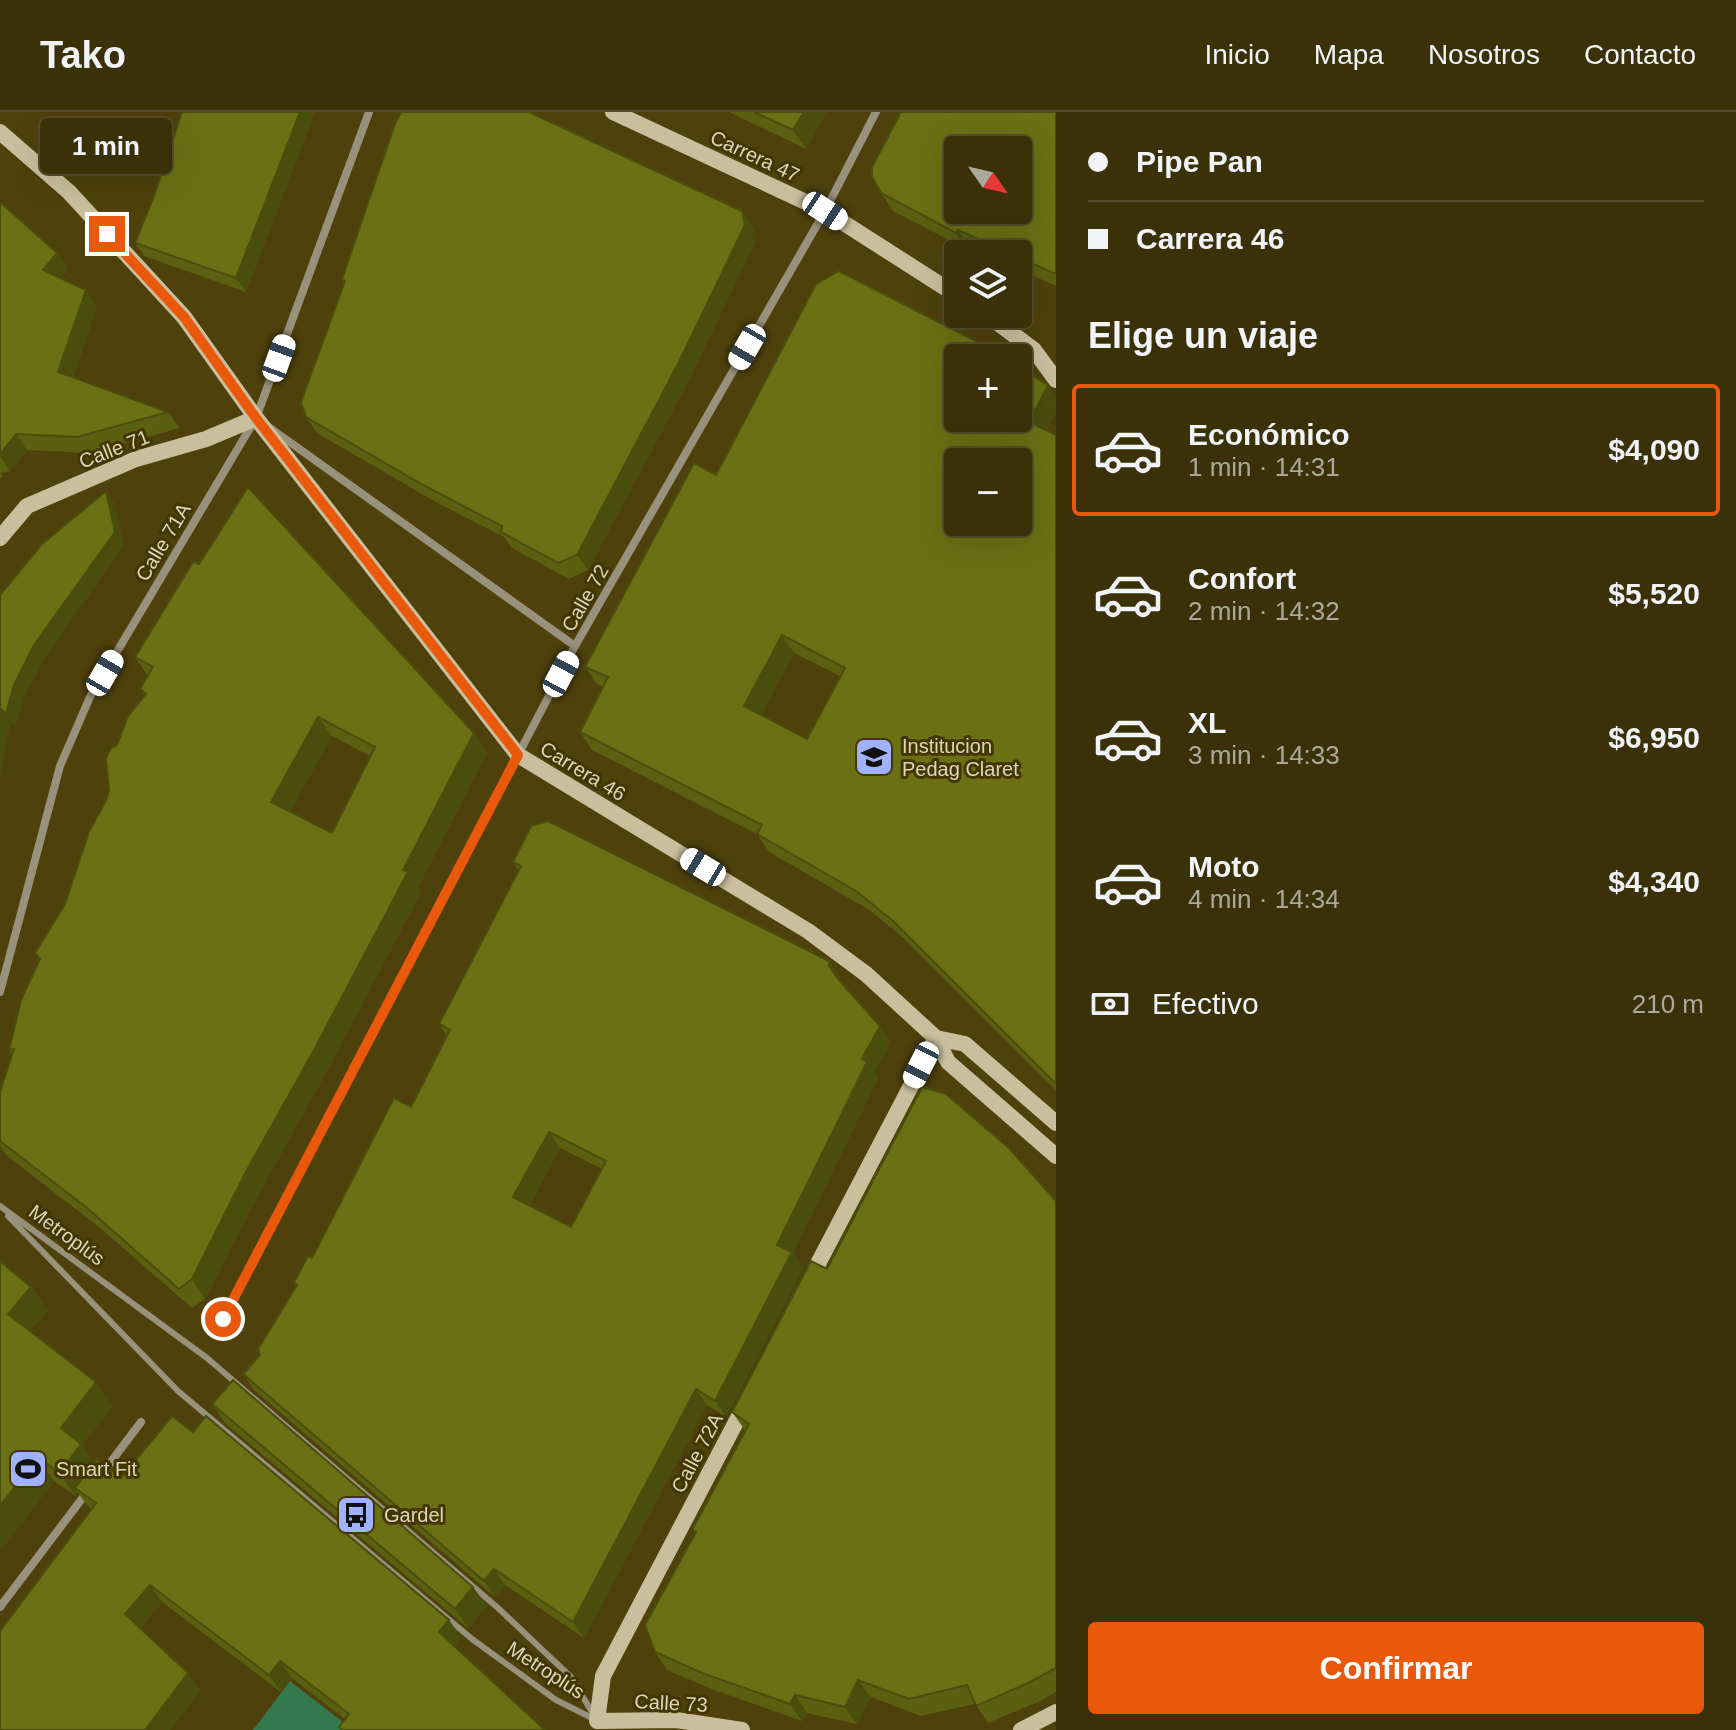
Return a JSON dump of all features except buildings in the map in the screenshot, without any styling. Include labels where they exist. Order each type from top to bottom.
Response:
[{"type":"street","name":"Calle 71A","points":[[0,992],[60,766],[90,697],[256,418],[369,112]]},
{"type":"street","name":"Carrera 47","points":[[613,112],[825,211],[944,287]]},
{"type":"street","name":"Calle 72","points":[[223,1319],[575,646],[825,211],[876,112]]},
{"type":"street","name":"Carrera 46","points":[[0,132],[69,192],[184,317],[256,418],[518,755],[808,931],[866,974],[936,1038],[948,1062],[1056,1156]]},
{"type":"street","points":[[1005,328],[1034,350],[1056,380]]},
{"type":"street","name":"Carrera 46","points":[[256,418],[575,646]]},
{"type":"street","name":"Calle 71","points":[[0,538],[27,506],[136,459],[206,439],[256,418]]},
{"type":"street","name":"Carrera 46","points":[[936,1038],[965,1044],[1056,1123]]},
{"type":"street","points":[[798,1301],[936,1038]]},
{"type":"street","name":"Calle 72A","points":[[603,1726],[603,1676],[755,1385]]},
{"type":"street","points":[[0,1607],[141,1422]]},
{"type":"street","points":[[1021,1730],[1056,1712]]},
{"type":"street","name":"Calle 73","points":[[603,1726],[676,1720],[742,1730]]},
{"type":"lane","name":"Metroplús","points":[[0,1207],[178,1391],[472,1639],[556,1700],[603,1726]]},
{"type":"lane","name":"Metroplús","points":[[0,1207],[207,1358],[486,1598],[572,1678],[603,1726]]},
{"type":"green space","points":[[290,1681],[353,1730],[253,1730]]},
{"type":"place","name":"Institucion Pedag Claret","points":[[874,757]]},
{"type":"place","name":"Smart Fit","points":[[28,1469]]},
{"type":"place","name":"Gardel","points":[[356,1515]]},
{"type":"route","points":[[107,234],[184,317],[256,418],[518,755],[223,1319]]}]
